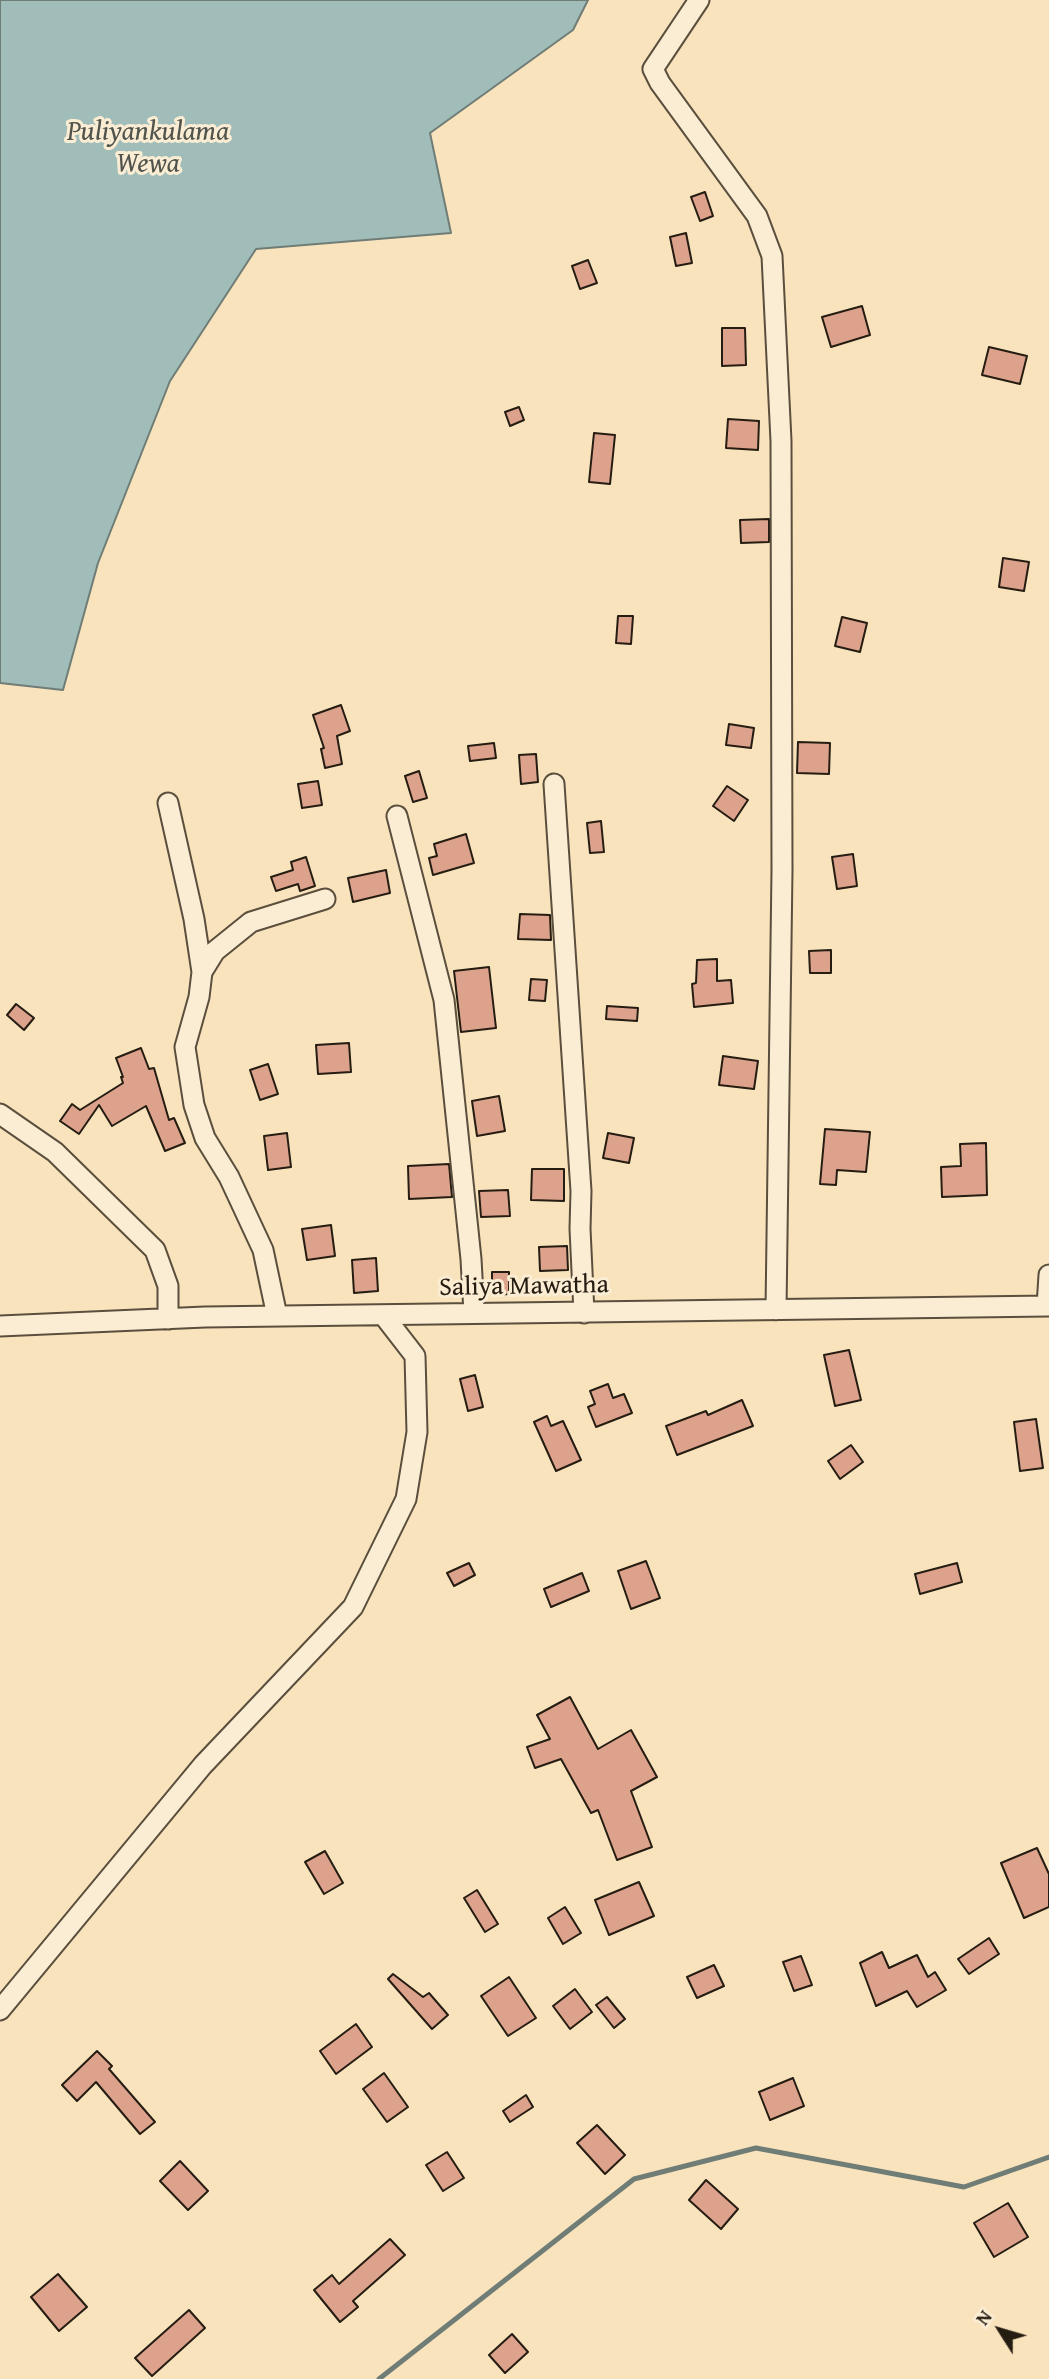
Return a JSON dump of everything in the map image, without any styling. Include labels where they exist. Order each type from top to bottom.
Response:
[{"type":"street","points":[[699,0],[653,69],[660,83],[757,216],[772,256],[781,441],[782,870],[776,1310]]},
{"type":"street","points":[[554,784],[582,1191],[580,1229],[584,1313]]},
{"type":"street","points":[[168,803],[194,919],[202,972],[199,997],[186,1047],[194,1105],[205,1138],[229,1177],[262,1250],[277,1316]]},
{"type":"street","points":[[397,816],[444,1000],[471,1259],[474,1313]]},
{"type":"street","points":[[202,972],[215,951],[251,922],[325,899]]},
{"type":"street","points":[[0,1114],[55,1152],[155,1250],[168,1286],[168,1319]]},
{"type":"street","points":[[1048,1306],[1049,1275]]},
{"type":"street","name":"Saliya Mawatha","points":[[0,1325],[277,1316],[1048,1306]]},
{"type":"street","points":[[0,2010],[203,1765],[353,1607],[406,1499],[417,1432],[415,1356],[384,1315]]},
{"type":"water","name":"Puliyankulama Wewa","points":[[0,0],[588,0],[573,30],[430,133],[451,233],[256,249],[170,381],[98,563],[63,690],[0,683]]},
{"type":"building","points":[[705,192],[713,216],[700,221],[691,197]]},
{"type":"building","points":[[686,233],[692,263],[676,266],[670,237]]},
{"type":"building","points":[[588,260],[597,283],[580,289],[572,266]]},
{"type":"building","points":[[862,306],[870,335],[831,347],[822,317]]},
{"type":"building","points":[[722,328],[745,328],[746,365],[722,366]]},
{"type":"building","points":[[989,347],[1027,356],[1020,384],[982,375]]},
{"type":"building","points":[[519,407],[524,420],[510,426],[505,412]]},
{"type":"building","points":[[728,419],[759,421],[758,450],[726,448]]},
{"type":"building","points":[[594,433],[615,435],[610,484],[589,482]]},
{"type":"building","points":[[769,519],[769,542],[741,543],[740,520]]},
{"type":"building","points":[[1003,558],[1029,562],[1024,591],[999,587]]},
{"type":"building","points":[[618,616],[633,616],[631,644],[616,643]]},
{"type":"building","points":[[842,617],[867,623],[860,652],[835,646]]},
{"type":"building","points":[[341,705],[350,731],[337,736],[342,764],[325,768],[321,749],[324,748],[313,715]]},
{"type":"building","points":[[729,724],[754,728],[751,748],[726,745]]},
{"type":"building","points":[[798,742],[830,743],[829,774],[797,773]]},
{"type":"building","points":[[494,743],[496,758],[470,761],[468,746]]},
{"type":"building","points":[[536,754],[538,782],[521,784],[519,755]]},
{"type":"building","points":[[419,771],[427,798],[413,802],[405,776]]},
{"type":"building","points":[[318,781],[322,805],[302,808],[298,784]]},
{"type":"building","points":[[727,786],[748,800],[734,821],[713,806]]},
{"type":"building","points":[[601,821],[604,852],[590,853],[587,823]]},
{"type":"building","points":[[466,834],[474,863],[433,875],[429,858],[437,856],[434,844]]},
{"type":"building","points":[[853,854],[857,886],[837,889],[832,857]]},
{"type":"building","points":[[306,857],[315,886],[300,891],[298,884],[276,891],[271,877],[293,870],[291,862]]},
{"type":"building","points":[[386,870],[390,893],[353,902],[348,878]]},
{"type":"building","points":[[520,914],[550,915],[551,940],[518,939]]},
{"type":"building","points":[[831,950],[831,973],[810,973],[809,951]]},
{"type":"building","points":[[717,959],[717,981],[731,980],[733,1003],[694,1007],[692,984],[696,983],[697,960]]},
{"type":"building","points":[[489,967],[496,1028],[461,1032],[454,971]]},
{"type":"building","points":[[531,979],[547,980],[545,1001],[529,1000]]},
{"type":"building","points":[[16,1004],[34,1018],[24,1030],[7,1015]]},
{"type":"building","points":[[607,1006],[638,1008],[637,1021],[606,1019]]},
{"type":"building","points":[[349,1043],[351,1072],[318,1074],[316,1045]]},
{"type":"building","points":[[141,1048],[149,1069],[154,1068],[169,1120],[174,1118],[185,1143],[165,1151],[146,1106],[112,1126],[99,1105],[79,1134],[60,1121],[72,1104],[80,1110],[123,1083],[116,1058]]},
{"type":"building","points":[[723,1056],[758,1061],[754,1089],[719,1085]]},
{"type":"building","points":[[268,1064],[278,1094],[260,1100],[250,1070]]},
{"type":"building","points":[[499,1096],[505,1131],[477,1136],[472,1101]]},
{"type":"building","points":[[825,1129],[870,1132],[866,1172],[837,1170],[836,1185],[820,1184]]},
{"type":"building","points":[[287,1133],[291,1167],[268,1170],[264,1136]]},
{"type":"building","points":[[608,1133],[634,1138],[629,1163],[603,1158]]},
{"type":"building","points":[[986,1143],[987,1195],[942,1197],[941,1167],[961,1166],[960,1144]]},
{"type":"building","points":[[449,1164],[452,1197],[409,1199],[408,1166]]},
{"type":"building","points":[[532,1169],[564,1169],[564,1201],[531,1200]]},
{"type":"building","points":[[508,1190],[510,1216],[481,1217],[479,1191]]},
{"type":"building","points":[[331,1225],[335,1256],[307,1260],[302,1229]]},
{"type":"building","points":[[567,1246],[568,1270],[540,1271],[539,1247]]},
{"type":"building","points":[[376,1258],[378,1291],[354,1293],[352,1260]]},
{"type":"building","points":[[492,1272],[509,1272],[509,1294],[492,1295]]},
{"type":"building","points":[[849,1350],[861,1400],[835,1406],[824,1355]]},
{"type":"building","points":[[475,1375],[483,1407],[468,1411],[460,1379]]},
{"type":"building","points":[[608,1384],[613,1398],[624,1394],[632,1413],[596,1427],[588,1407],[595,1404],[590,1391]]},
{"type":"building","points":[[742,1400],[753,1426],[677,1455],[666,1426],[706,1411],[708,1415]]},
{"type":"building","points":[[547,1416],[551,1426],[563,1421],[581,1460],[556,1471],[534,1422]]},
{"type":"building","points":[[1036,1419],[1043,1468],[1020,1471],[1014,1422]]},
{"type":"building","points":[[851,1445],[863,1462],[840,1479],[828,1461]]},
{"type":"building","points":[[646,1561],[660,1598],[631,1609],[618,1571]]},
{"type":"building","points":[[469,1563],[475,1575],[454,1586],[447,1573]]},
{"type":"building","points":[[957,1563],[962,1582],[920,1594],[915,1574]]},
{"type":"building","points":[[582,1573],[589,1591],[551,1607],[544,1589]]},
{"type":"building","points":[[570,1697],[598,1749],[631,1730],[657,1777],[631,1791],[652,1847],[617,1860],[598,1810],[591,1813],[561,1759],[535,1768],[527,1747],[550,1739],[537,1715]]},
{"type":"building","points":[[1037,1848],[1049,1874],[1049,1907],[1024,1918],[1001,1863]]},
{"type":"building","points":[[325,1851],[343,1883],[324,1894],[305,1862]]},
{"type":"building","points":[[639,1882],[654,1916],[609,1935],[595,1900]]},
{"type":"building","points":[[477,1890],[498,1924],[485,1932],[464,1898]]},
{"type":"building","points":[[565,1907],[581,1933],[563,1944],[548,1918]]},
{"type":"building","points":[[989,1938],[999,1954],[969,1974],[958,1959]]},
{"type":"building","points":[[882,1952],[889,1968],[917,1955],[928,1977],[935,1972],[946,1990],[917,2007],[907,1991],[876,2006],[860,1963]]},
{"type":"building","points":[[801,1956],[812,1985],[794,1991],[783,1962]]},
{"type":"building","points":[[714,1965],[724,1986],[697,1998],[687,1977]]},
{"type":"building","points":[[393,1974],[423,1997],[429,1993],[448,2015],[432,2029],[388,1979]]},
{"type":"building","points":[[509,1977],[536,2018],[508,2036],[481,1996]]},
{"type":"building","points":[[575,1989],[592,2012],[570,2029],[553,2006]]},
{"type":"building","points":[[607,1997],[625,2019],[614,2028],[596,2005]]},
{"type":"building","points":[[356,2024],[372,2047],[336,2074],[320,2051]]},
{"type":"building","points":[[97,2051],[112,2066],[109,2069],[155,2122],[140,2134],[96,2082],[77,2101],[62,2085]]},
{"type":"building","points":[[384,2073],[408,2107],[387,2122],[363,2089]]},
{"type":"building","points":[[793,2078],[804,2106],[770,2120],[759,2092]]},
{"type":"building","points":[[526,2095],[533,2107],[510,2122],[503,2111]]},
{"type":"building","points":[[597,2125],[625,2155],[605,2174],[577,2143]]},
{"type":"building","points":[[447,2152],[464,2178],[443,2191],[426,2165]]},
{"type":"building","points":[[180,2161],[208,2191],[188,2210],[160,2181]]},
{"type":"building","points":[[706,2180],[738,2209],[721,2229],[689,2200]]},
{"type":"building","points":[[1008,2203],[1028,2237],[994,2257],[974,2223]]},
{"type":"building","points":[[390,2239],[405,2255],[353,2301],[358,2307],[340,2322],[314,2290],[332,2275],[339,2284]]},
{"type":"building","points":[[58,2274],[87,2307],[59,2331],[31,2297]]},
{"type":"building","points":[[189,2310],[205,2328],[152,2376],[135,2358]]},
{"type":"building","points":[[512,2334],[528,2352],[505,2373],[489,2355]]},
{"type":"waterway","points":[[379,2379],[634,2179],[756,2148],[964,2187],[1049,2157]]}]
